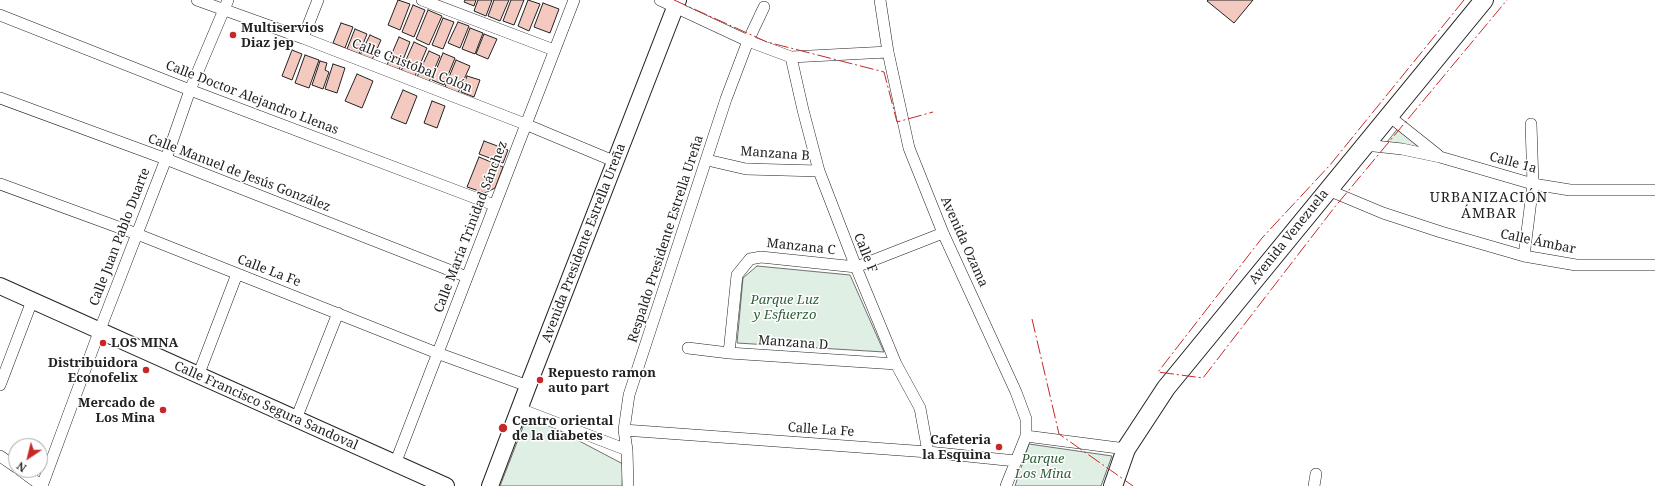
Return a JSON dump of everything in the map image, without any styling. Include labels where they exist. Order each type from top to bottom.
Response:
[{"type":"main road","name":"Avenida Venezuela","points":[[1113,486],[1126,449],[1166,388],[1484,0]]},
{"type":"main road","name":"Avenida Presidente Estrella Ureña","points":[[490,486],[677,3]]},
{"type":"main road","name":"Calle Francisco Segura Sandoval","points":[[0,286],[99,332],[446,486]]},
{"type":"main road","points":[[395,464],[421,486]]},
{"type":"street","name":"Calle Cristóbal Colón","points":[[196,0],[226,5],[303,38],[525,124],[616,162]]},
{"type":"street","points":[[303,38],[318,0]]},
{"type":"street","points":[[422,0],[554,50]]},
{"type":"street","name":"Calle María Trinidad Sánchez","points":[[395,464],[574,0]]},
{"type":"street","points":[[660,0],[677,3],[748,41],[791,58],[888,52]]},
{"type":"street","name":"Avenida Ozama","points":[[880,0],[888,52],[910,148],[943,233],[1016,392],[1026,419],[1026,436],[1006,486]]},
{"type":"street","name":"Calle Juan Pablo Duarte","points":[[42,486],[99,332],[166,159],[190,90],[226,5]]},
{"type":"street","name":"Respaldo Presidente Estrella Ureña","points":[[628,486],[627,450],[624,430],[630,395],[726,99],[748,41],[764,7]]},
{"type":"street","name":"Calle Doctor Alejandro Llenas","points":[[0,14],[190,90],[494,205]]},
{"type":"street","name":"Calle F","points":[[791,58],[802,110],[819,171],[856,267],[896,364],[920,408],[928,452]]},
{"type":"street","name":"Calle Manuel de Jesús González","points":[[0,98],[166,159],[467,277]]},
{"type":"street","points":[[1389,116],[1440,157]]},
{"type":"street","points":[[1524,256],[1533,184],[1531,124]]},
{"type":"street","name":"Calle 1a","points":[[1365,145],[1440,157],[1533,184],[1570,190],[1655,190]]},
{"type":"street","name":"Manzana B","points":[[707,160],[746,169],[819,171]]},
{"type":"street","name":"Calle La Fe","points":[[0,184],[137,234],[437,353],[528,386]]},
{"type":"street","name":"Calle Ámbar","points":[[1328,190],[1383,213],[1441,232],[1524,256],[1576,265],[1655,265]]},
{"type":"street","name":"Manzana C","points":[[729,353],[737,275],[750,259],[761,256],[856,267],[943,233]]},
{"type":"street","points":[[198,376],[237,274]]},
{"type":"street","points":[[0,385],[32,301]]},
{"type":"street","points":[[296,419],[338,313]]},
{"type":"street","name":"Manzana D","points":[[688,348],[729,353],[896,364]]},
{"type":"street","points":[[520,409],[627,450]]},
{"type":"street","name":"Calle La Fe","points":[[624,430],[928,452],[1016,461]]},
{"type":"street","points":[[1026,436],[1126,449]]},
{"type":"street","points":[[1314,486],[1316,474]]},
{"type":"street","points":[[31,478],[42,486]]},
{"type":"green space","points":[[1399,127],[1425,149],[1387,142]]},
{"type":"green space","name":"Parque Luz y Esfuerzo","points":[[757,266],[850,275],[884,352],[737,343],[743,278]]},
{"type":"green space","points":[[528,414],[623,464],[622,486],[500,486]]},
{"type":"green space","name":"Parque Los Mina","points":[[1029,444],[1112,456],[1101,486],[1015,486]]},
{"type":"building","points":[[398,0],[410,4],[400,30],[388,25]]},
{"type":"building","points":[[465,0],[476,0],[474,6],[464,2]]},
{"type":"building","points":[[478,0],[492,0],[486,16],[474,11]]},
{"type":"building","points":[[494,0],[509,0],[500,21],[488,16]]},
{"type":"building","points":[[511,0],[524,0],[514,25],[503,21]]},
{"type":"building","points":[[528,0],[540,4],[529,31],[518,26]]},
{"type":"building","points":[[1253,0],[1234,23],[1207,1]]},
{"type":"building","points":[[543,3],[559,9],[550,33],[534,27]]},
{"type":"building","points":[[413,5],[425,10],[414,37],[402,32]]},
{"type":"building","points":[[428,10],[442,16],[429,45],[416,39]]},
{"type":"building","points":[[443,18],[454,22],[443,49],[432,45]]},
{"type":"building","points":[[458,22],[469,26],[460,48],[448,43]]},
{"type":"building","points":[[341,23],[353,27],[345,48],[333,43]]},
{"type":"building","points":[[470,28],[483,33],[475,54],[462,49]]},
{"type":"building","points":[[355,29],[367,34],[359,54],[347,49]]},
{"type":"building","points":[[484,34],[497,39],[488,59],[476,54]]},
{"type":"building","points":[[370,35],[381,40],[372,60],[360,55]]},
{"type":"building","points":[[399,37],[410,42],[399,70],[387,65]]},
{"type":"building","points":[[414,42],[427,48],[415,76],[401,71]]},
{"type":"building","points":[[292,50],[302,54],[292,80],[282,76]]},
{"type":"building","points":[[429,51],[440,56],[429,82],[417,77]]},
{"type":"building","points":[[443,53],[455,58],[444,85],[432,80]]},
{"type":"building","points":[[305,55],[319,60],[309,88],[295,83]]},
{"type":"building","points":[[456,60],[470,66],[458,93],[445,87]]},
{"type":"building","points":[[320,61],[327,63],[325,70],[329,72],[323,89],[312,85]]},
{"type":"building","points":[[333,64],[345,68],[337,93],[325,89]]},
{"type":"building","points":[[357,74],[373,81],[362,108],[345,101]]},
{"type":"building","points":[[467,76],[480,80],[474,97],[461,92]]},
{"type":"building","points":[[403,90],[417,96],[406,124],[391,118]]},
{"type":"building","points":[[432,101],[445,106],[437,128],[424,123]]},
{"type":"building","points":[[484,141],[508,150],[503,163],[479,154]]},
{"type":"building","points":[[479,157],[503,167],[495,188],[485,193],[467,187]]},
{"type":"power","points":[[674,0],[767,42],[884,72],[897,122],[933,112]]},
{"type":"power","points":[[1464,0],[1330,165],[1262,238],[1158,372],[1203,378],[1334,208],[1507,0]]},
{"type":"power","points":[[1032,319],[1059,434],[1133,486]]},
{"type":"place","name":"Multiservios Diaz jep","points":[[233,35]]},
{"type":"place","name":"LOS MINA","points":[[103,343]]},
{"type":"place","name":"Distribuidora Econofelix","points":[[146,370]]},
{"type":"place","name":"Repuesto ramon auto part","points":[[540,380]]},
{"type":"place","name":"Mercado de Los Mina","points":[[163,410]]},
{"type":"place","name":"Centro oriental de la diabetes","points":[[503,428]]},
{"type":"place","name":"Cafeteria la Esquina","points":[[999,447]]},
{"type":"district","name":"URBANIZACIÓN ÁMBAR","points":[[1489,206]]}]
